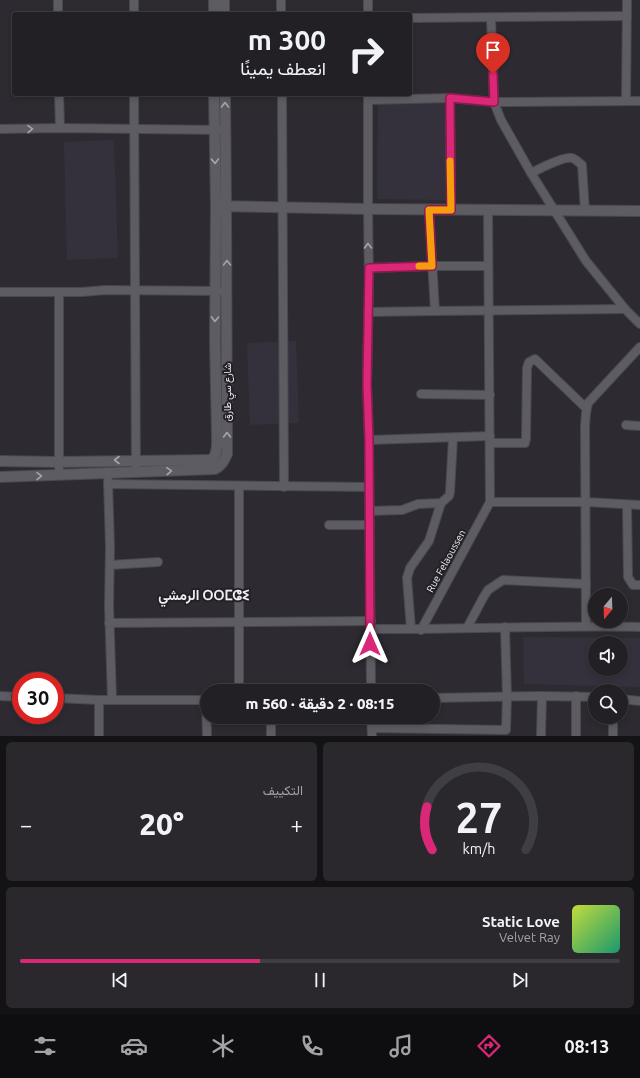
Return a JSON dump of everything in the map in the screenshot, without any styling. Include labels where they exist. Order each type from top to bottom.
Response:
[{"type":"street","points":[[58,0],[58,12]]},
{"type":"street","points":[[134,0],[134,12]]},
{"type":"street","points":[[214,0],[214,12]]},
{"type":"street","points":[[224,0],[224,12]]},
{"type":"street","points":[[281,0],[281,12]]},
{"type":"street","points":[[368,0],[368,12]]},
{"type":"street","points":[[626,101],[627,0]]},
{"type":"street","points":[[412,18],[627,16]]},
{"type":"street","points":[[492,18],[494,102],[501,120],[531,173],[586,261],[625,309],[640,324]]},
{"type":"street","points":[[59,96],[60,128]]},
{"type":"street","points":[[134,96],[136,473]]},
{"type":"street","name":"شارع سي طارق","points":[[214,96],[214,130],[221,206],[227,291],[227,454],[221,466],[213,464],[217,450],[215,342],[216,290],[221,206],[225,130],[225,96]]},
{"type":"street","points":[[282,96],[284,487]]},
{"type":"street","points":[[371,684],[370,511],[367,384],[369,268],[368,97],[450,98],[494,102],[640,100]]},
{"type":"street","points":[[450,98],[451,210]]},
{"type":"street","points":[[0,129],[60,128],[225,130]]},
{"type":"street","points":[[531,173],[564,159],[571,157],[576,160],[582,165],[585,211]]},
{"type":"street","points":[[221,206],[429,210],[640,211]]},
{"type":"street","points":[[429,210],[435,311]]},
{"type":"street","points":[[488,210],[490,502],[586,502],[640,505]]},
{"type":"street","points":[[369,268],[488,266]]},
{"type":"street","points":[[0,292],[227,291]]},
{"type":"street","points":[[59,292],[59,475]]},
{"type":"street","points":[[368,312],[625,309]]},
{"type":"street","points":[[586,626],[586,408],[596,394],[640,347]]},
{"type":"street","points":[[369,440],[453,438],[525,443],[527,368],[529,362],[536,359],[586,408]]},
{"type":"street","points":[[421,394],[490,395]]},
{"type":"street","points":[[626,425],[640,426]]},
{"type":"street","points":[[412,629],[407,578],[410,568],[428,541],[441,503],[449,496],[453,438]]},
{"type":"street","points":[[0,461],[136,461],[213,464]]},
{"type":"street","points":[[0,476],[136,473],[213,464]]},
{"type":"street","points":[[108,474],[110,565],[109,623],[112,699]]},
{"type":"street","points":[[108,484],[369,487]]},
{"type":"street","points":[[239,486],[239,684]]},
{"type":"street","name":"Rue Felaoussen","points":[[421,630],[490,502]]},
{"type":"street","points":[[370,511],[402,510],[418,504],[441,503]]},
{"type":"street","points":[[627,505],[628,577],[633,585],[640,584]]},
{"type":"street","points":[[329,524],[370,526]]},
{"type":"street","points":[[110,565],[158,562]]},
{"type":"street","points":[[467,628],[488,590],[503,580],[586,584]]},
{"type":"street","points":[[109,623],[239,621],[370,625],[421,630],[505,627],[640,627]]},
{"type":"street","points":[[372,732],[506,733],[507,696],[505,627]]},
{"type":"street","points":[[0,696],[12,697]]},
{"type":"street","points":[[440,698],[507,696],[588,697]]},
{"type":"street","points":[[542,696],[542,736]]},
{"type":"street","points":[[576,696],[576,736]]},
{"type":"street","points":[[64,698],[200,700]]},
{"type":"street","points":[[99,700],[99,736]]},
{"type":"street","points":[[628,700],[640,701]]},
{"type":"street","points":[[207,724],[207,736]]},
{"type":"street","points":[[271,724],[271,736]]},
{"type":"street","points":[[613,724],[613,736]]},
{"type":"shaded area","points":[[378,103],[446,103],[446,200],[377,199]]},
{"type":"shaded area","points":[[114,140],[118,258],[67,260],[64,142]]},
{"type":"shaded area","points":[[296,341],[299,423],[250,425],[247,343]]},
{"type":"shaded area","points":[[523,637],[588,638],[588,676],[628,676],[628,638],[640,638],[640,687],[628,687],[628,684],[588,684],[588,686],[524,684]]},
{"type":"slow traffic","points":[[419,266],[432,266],[429,210],[451,210],[450,161]]},
{"type":"district","name":"الرمشي ⵔⵔⵎⵛⵉ","points":[[204,595]]},
{"type":"route","points":[[370,644],[369,440],[367,384],[369,268],[432,266],[429,210],[451,210],[450,98],[494,102],[493,74]]}]
